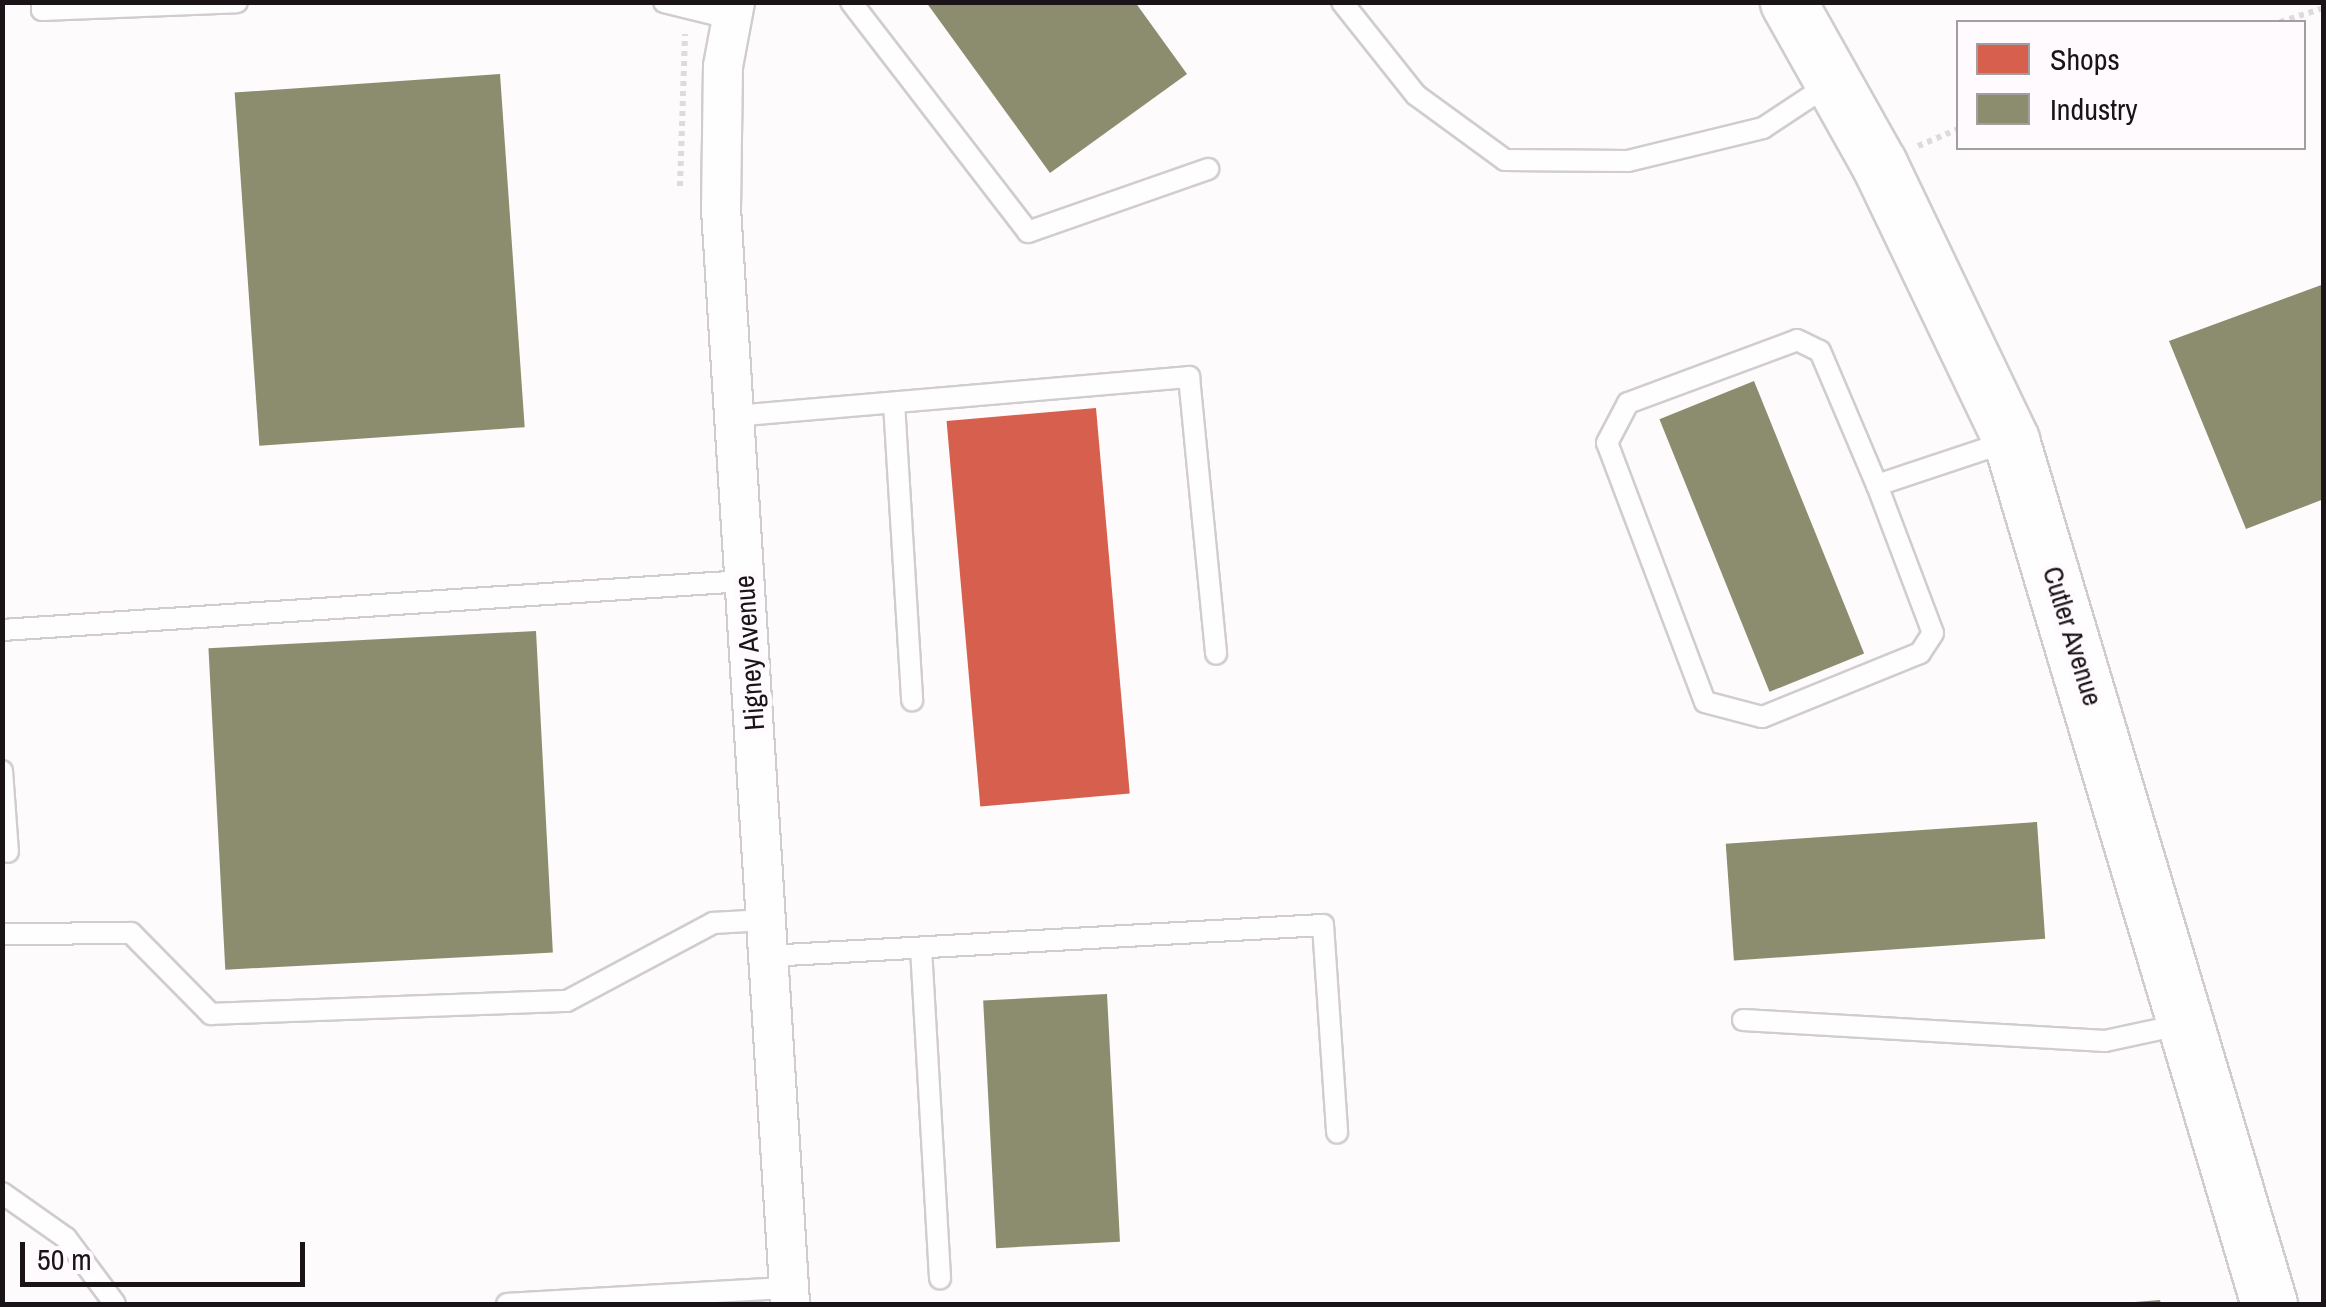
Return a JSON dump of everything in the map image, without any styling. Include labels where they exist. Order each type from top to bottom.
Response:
[{"type":"street","name":"Cutler Avenue","points":[[1788,2],[1833,82],[2011,440],[2269,1304]]},
{"type":"street","name":"Higney Avenue","points":[[732,10],[721,209],[789,1296]]},
{"type":"lane","points":[[42,2],[42,10],[237,2]]},
{"type":"lane","points":[[664,2],[732,10]]},
{"type":"lane","points":[[851,2],[1028,232],[1208,169]]},
{"type":"lane","points":[[1342,2],[1416,96],[1505,160],[1628,160],[1762,128],[1833,82]]},
{"type":"lane","points":[[1798,340],[1820,351],[1877,485],[1933,633],[1920,653],[1762,716],[1705,702],[1607,443],[1628,403],[1798,340]]},
{"type":"lane","points":[[734,416],[1189,377],[1216,654]]},
{"type":"lane","points":[[894,402],[912,700]]},
{"type":"lane","points":[[1877,485],[2011,440]]},
{"type":"lane","points":[[2,630],[744,581]]},
{"type":"lane","points":[[2,771],[8,852]]},
{"type":"lane","points":[[2,934],[131,933],[211,1014],[567,1001],[713,923],[767,938],[920,948],[1323,925],[1337,1132]]},
{"type":"lane","points":[[920,948],[940,1278]]},
{"type":"lane","points":[[1743,1020],[2105,1041],[2188,1023]]},
{"type":"lane","points":[[2,1193],[66,1238],[115,1304]]},
{"type":"lane","points":[[507,1304],[789,1296]]},
{"type":"path","points":[[2286,20],[2324,8]]},
{"type":"building: Shops","points":[[1096,408],[1130,794],[980,807],[947,421]]},
{"type":"building: Industry","points":[[926,2],[1135,2],[1187,74],[1050,173]]},
{"type":"building: Industry","points":[[500,74],[525,427],[259,446],[235,93]]},
{"type":"building: Industry","points":[[2324,284],[2324,499],[2246,529],[2169,341]]},
{"type":"building: Industry","points":[[1754,381],[1864,654],[1770,692],[1659,419]]},
{"type":"building: Industry","points":[[536,631],[553,953],[225,970],[208,648]]},
{"type":"building: Industry","points":[[2037,822],[2045,939],[1734,960],[1726,844]]},
{"type":"building: Industry","points":[[1107,994],[1120,1242],[996,1248],[983,1000]]},
{"type":"building: Industry","points":[[2160,1300],[2161,1304],[2135,1304],[2135,1302]]}]
